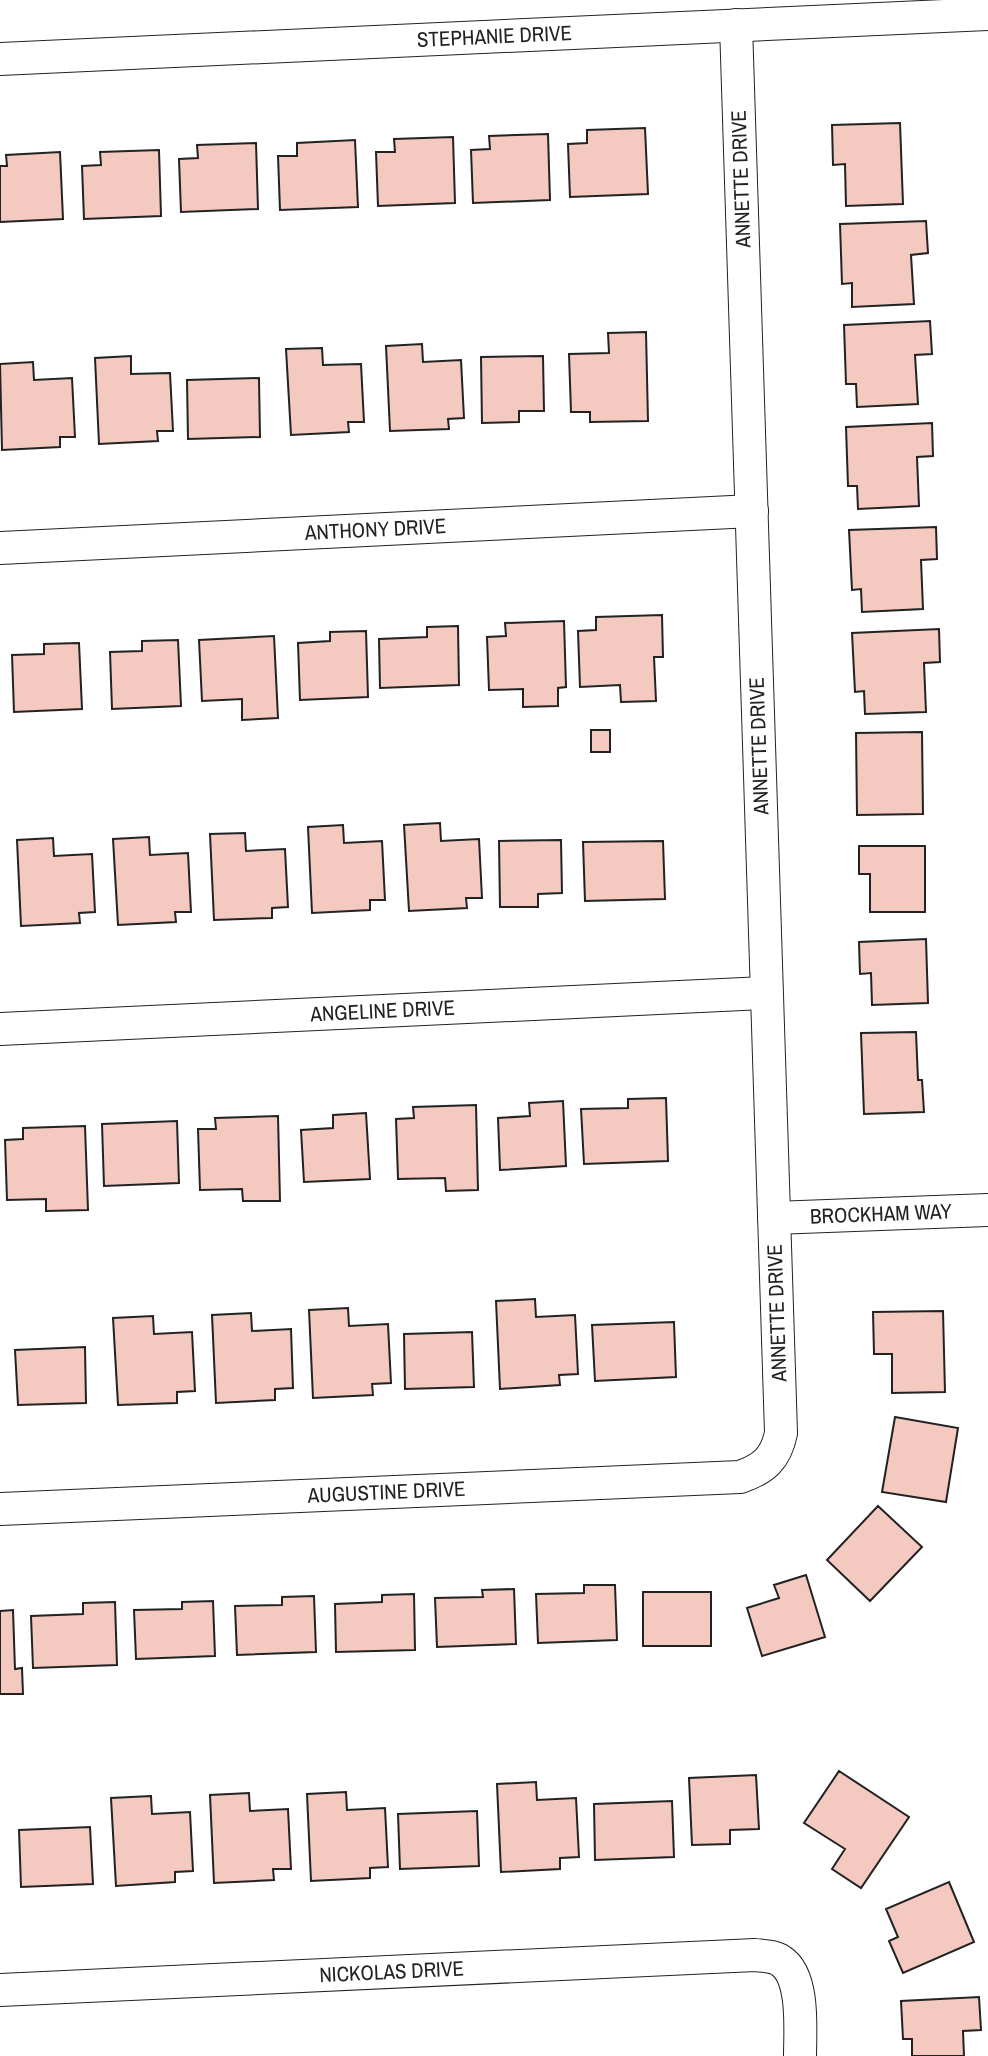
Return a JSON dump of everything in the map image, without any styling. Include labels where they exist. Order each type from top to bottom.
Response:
[{"type":"street","name":"STEPHANIE DRIVE","points":[[0,59],[988,14]]},
{"type":"street","name":"ANNETTE DRIVE","points":[[736,25],[781,1433],[778,1449],[768,1463]]},
{"type":"street","name":"ANTHONY DRIVE","points":[[0,548],[752,511]]},
{"type":"street","name":"ANGELINE DRIVE","points":[[0,1029],[766,993]]},
{"type":"street","name":"BROCKHAM WAY","points":[[774,1218],[988,1210]]},
{"type":"street","name":"AUGUSTINE DRIVE","points":[[0,1509],[740,1477],[756,1472],[768,1463]]},
{"type":"street","name":"NICKOLAS DRIVE","points":[[0,1990],[755,1955],[782,1962],[793,1975],[798,1994],[800,2056]]},
{"type":"building","points":[[900,123],[903,204],[846,206],[845,164],[833,165],[832,125]]},
{"type":"building","points":[[645,128],[648,194],[570,197],[568,144],[587,143],[587,130]]},
{"type":"building","points":[[548,134],[550,200],[473,203],[471,150],[490,149],[489,136]]},
{"type":"building","points":[[453,137],[455,203],[378,206],[376,152],[395,152],[394,139]]},
{"type":"building","points":[[355,140],[358,207],[280,210],[278,156],[297,156],[297,143]]},
{"type":"building","points":[[256,143],[258,209],[181,212],[179,159],[198,158],[197,145]]},
{"type":"building","points":[[159,150],[161,216],[84,219],[82,166],[101,165],[100,152]]},
{"type":"building","points":[[60,152],[63,219],[0,222],[0,166],[7,166],[6,155]]},
{"type":"building","points":[[926,221],[928,253],[911,255],[914,304],[852,307],[852,283],[842,284],[840,224]]},
{"type":"building","points":[[930,321],[932,354],[915,355],[918,404],[857,407],[856,384],[846,384],[844,325]]},
{"type":"building","points":[[646,332],[648,421],[590,422],[590,412],[571,412],[569,354],[609,353],[608,333]]},
{"type":"building","points":[[422,344],[423,362],[461,360],[464,418],[448,419],[449,429],[390,431],[386,346]]},
{"type":"building","points":[[322,348],[323,365],[361,364],[364,422],[348,422],[349,432],[291,435],[286,349]]},
{"type":"building","points":[[131,356],[131,374],[170,373],[173,431],[157,431],[158,441],[99,444],[95,358]]},
{"type":"building","points":[[543,356],[544,411],[519,411],[519,422],[482,423],[481,357]]},
{"type":"building","points":[[33,362],[34,380],[72,378],[75,437],[60,437],[60,447],[2,450],[0,364]]},
{"type":"building","points":[[259,378],[260,437],[188,439],[187,380]]},
{"type":"building","points":[[932,423],[933,456],[917,457],[919,506],[858,509],[857,486],[848,486],[846,427]]},
{"type":"building","points":[[936,527],[937,559],[921,560],[923,609],[862,612],[861,589],[852,590],[849,530]]},
{"type":"building","points":[[662,615],[663,657],[654,657],[656,701],[621,702],[620,685],[580,687],[578,631],[596,630],[596,617]]},
{"type":"building","points":[[564,621],[566,687],[558,688],[558,706],[523,707],[523,689],[489,690],[487,637],[506,636],[505,623]]},
{"type":"building","points":[[458,626],[459,685],[380,688],[379,639],[427,637],[427,627]]},
{"type":"building","points":[[939,629],[940,662],[924,663],[926,712],[865,714],[864,691],[855,692],[852,633]]},
{"type":"building","points":[[366,631],[368,697],[300,700],[298,643],[330,641],[330,632]]},
{"type":"building","points":[[274,636],[278,718],[242,720],[242,699],[202,701],[199,640]]},
{"type":"building","points":[[178,640],[181,706],[112,709],[110,652],[142,651],[142,641]]},
{"type":"building","points":[[79,643],[82,709],[14,712],[12,655],[44,654],[44,644]]},
{"type":"building","points":[[591,730],[610,730],[610,752],[591,752]]},
{"type":"building","points":[[922,732],[923,814],[857,815],[856,733]]},
{"type":"building","points":[[440,823],[441,841],[479,839],[482,898],[466,898],[467,908],[409,911],[404,825]]},
{"type":"building","points":[[343,825],[344,843],[382,841],[385,900],[370,900],[370,910],[312,913],[308,827]]},
{"type":"building","points":[[245,833],[246,851],[285,849],[288,907],[272,908],[272,918],[214,920],[210,834]]},
{"type":"building","points":[[149,837],[150,855],[188,853],[191,912],[175,912],[176,922],[118,925],[113,839]]},
{"type":"building","points":[[53,838],[54,856],[92,854],[95,912],[79,913],[80,923],[21,926],[17,840]]},
{"type":"building","points":[[561,840],[562,893],[538,894],[538,907],[500,907],[499,841]]},
{"type":"building","points":[[663,841],[665,899],[585,901],[583,842]]},
{"type":"building","points":[[859,846],[925,846],[925,912],[870,912],[870,874],[859,874]]},
{"type":"building","points":[[926,939],[928,1003],[872,1005],[871,973],[860,974],[859,942]]},
{"type":"building","points":[[916,1032],[918,1080],[922,1080],[924,1112],[864,1114],[861,1033]]},
{"type":"building","points":[[666,1098],[668,1161],[584,1164],[581,1109],[628,1108],[628,1099]]},
{"type":"building","points":[[563,1101],[566,1166],[500,1170],[498,1118],[530,1116],[529,1103]]},
{"type":"building","points":[[476,1105],[478,1190],[446,1191],[445,1178],[398,1179],[396,1119],[414,1118],[413,1107]]},
{"type":"building","points":[[366,1113],[370,1179],[304,1182],[301,1130],[333,1128],[333,1115]]},
{"type":"building","points":[[278,1116],[280,1201],[243,1201],[242,1189],[200,1190],[198,1129],[216,1129],[215,1118]]},
{"type":"building","points":[[177,1121],[179,1183],[104,1186],[102,1124]]},
{"type":"building","points":[[85,1126],[88,1210],[46,1211],[46,1199],[7,1200],[5,1140],[23,1139],[23,1128]]},
{"type":"building","points":[[535,1299],[536,1317],[575,1315],[578,1374],[559,1375],[560,1385],[500,1389],[496,1301]]},
{"type":"building","points":[[348,1308],[349,1326],[388,1324],[391,1383],[372,1384],[373,1395],[313,1398],[309,1310]]},
{"type":"building","points":[[943,1311],[945,1392],[892,1393],[892,1354],[874,1354],[873,1312]]},
{"type":"building","points":[[251,1313],[252,1331],[291,1329],[293,1388],[275,1389],[275,1400],[216,1403],[212,1315]]},
{"type":"building","points":[[153,1316],[154,1334],[192,1332],[195,1391],[177,1392],[177,1403],[118,1405],[113,1318]]},
{"type":"building","points":[[674,1322],[676,1377],[595,1381],[592,1325]]},
{"type":"building","points":[[472,1332],[474,1387],[405,1389],[404,1334]]},
{"type":"building","points":[[85,1347],[86,1403],[18,1405],[15,1350]]},
{"type":"building","points":[[895,1417],[958,1428],[946,1502],[882,1492]]},
{"type":"building","points":[[878,1506],[922,1547],[870,1601],[827,1560]]},
{"type":"building","points":[[806,1575],[825,1637],[762,1656],[747,1608],[779,1598],[774,1585]]},
{"type":"building","points":[[584,1585],[615,1585],[617,1640],[538,1643],[536,1594],[584,1593]]},
{"type":"building","points":[[514,1589],[516,1644],[437,1647],[435,1598],[483,1597],[482,1590]]},
{"type":"building","points":[[643,1592],[711,1592],[711,1646],[643,1646]]},
{"type":"building","points":[[414,1594],[415,1650],[336,1652],[335,1604],[382,1602],[382,1595]]},
{"type":"building","points":[[314,1596],[316,1652],[237,1655],[235,1606],[282,1605],[282,1597]]},
{"type":"building","points":[[213,1601],[215,1656],[136,1659],[134,1610],[182,1609],[182,1602]]},
{"type":"building","points":[[115,1602],[117,1665],[33,1668],[31,1616],[83,1614],[83,1603]]},
{"type":"building","points":[[13,1610],[15,1669],[22,1668],[23,1694],[0,1694],[0,1611]]},
{"type":"building","points":[[839,1771],[909,1817],[861,1888],[832,1869],[845,1849],[804,1823]]},
{"type":"building","points":[[756,1775],[759,1829],[730,1830],[730,1844],[692,1845],[689,1778]]},
{"type":"building","points":[[536,1782],[537,1800],[576,1798],[579,1857],[560,1858],[560,1869],[501,1872],[497,1784]]},
{"type":"building","points":[[346,1792],[347,1810],[385,1808],[388,1867],[370,1868],[370,1878],[311,1881],[307,1794]]},
{"type":"building","points":[[249,1793],[250,1811],[288,1809],[291,1869],[273,1869],[274,1880],[214,1883],[210,1795]]},
{"type":"building","points":[[151,1796],[152,1814],[190,1812],[193,1871],[175,1872],[175,1882],[116,1886],[111,1798]]},
{"type":"building","points":[[672,1801],[674,1857],[595,1860],[594,1804]]},
{"type":"building","points":[[477,1811],[479,1866],[400,1869],[398,1814]]},
{"type":"building","points":[[90,1827],[93,1884],[21,1887],[19,1830]]},
{"type":"building","points":[[949,1882],[974,1942],[903,1973],[889,1941],[898,1937],[886,1909]]},
{"type":"building","points":[[979,1997],[981,2030],[963,2031],[964,2056],[912,2056],[912,2039],[903,2039],[901,2001]]}]
